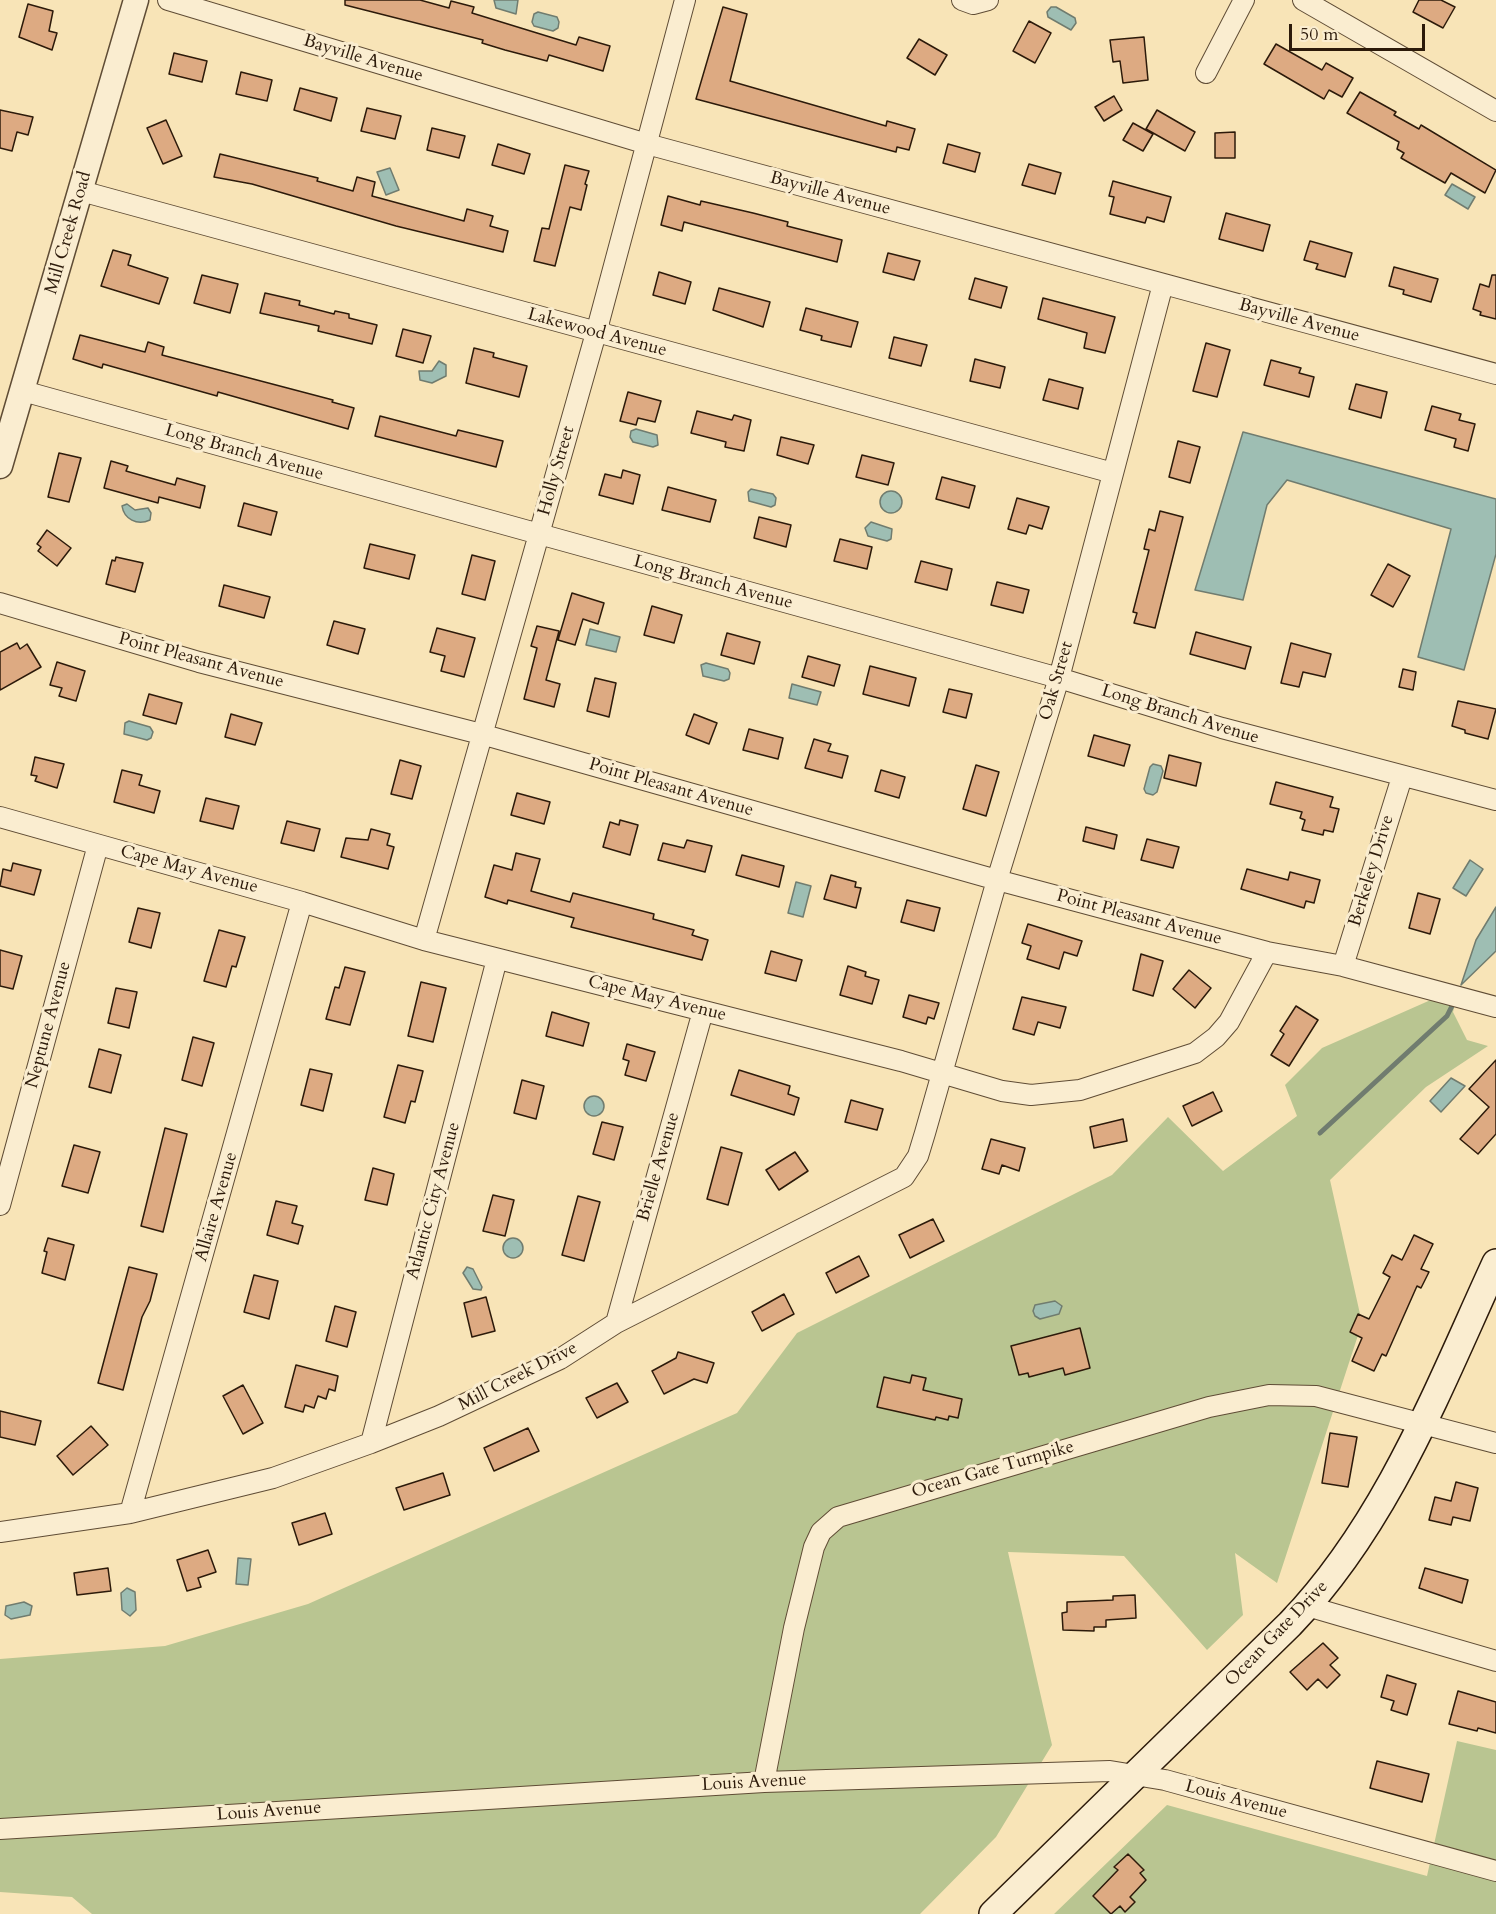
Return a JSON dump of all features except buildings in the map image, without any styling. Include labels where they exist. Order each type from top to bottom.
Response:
[{"type":"main road","name":"Ocean Gate Drive","points":[[993,1914],[1307,1606],[1364,1532],[1422,1423],[1496,1263]]},
{"type":"street","name":"Mill Creek Road","points":[[0,466],[136,0]]},
{"type":"street","name":"Bayville Avenue","points":[[168,0],[647,144],[1496,374]]},
{"type":"street","name":"Holly Street","points":[[424,940],[596,333],[685,0]]},
{"type":"street","points":[[962,0],[973,4],[988,0]]},
{"type":"street","points":[[1206,74],[1244,0]]},
{"type":"street","points":[[1303,0],[1496,111]]},
{"type":"street","name":"Lakewood Avenue","points":[[81,191],[1113,472]]},
{"type":"street","name":"Oak Street","points":[[942,1075],[997,880],[1059,678],[1163,284]]},
{"type":"street","name":"Long Branch Avenue","points":[[23,391],[1059,678],[1222,729],[1496,800]]},
{"type":"street","name":"Point Pleasant Avenue","points":[[0,603],[199,662],[481,734],[997,880],[1267,952],[1343,966],[1496,1007]]},
{"type":"street","name":"Berkeley Drive","points":[[1343,966],[1402,777]]},
{"type":"street","name":"Cape May Avenue","points":[[0,817],[302,902],[424,940],[901,1060],[942,1075],[1002,1091],[1031,1095],[1080,1090],[1195,1053],[1216,1037],[1229,1022],[1267,952]]},
{"type":"street","name":"Neptune Avenue","points":[[0,1205],[98,845]]},
{"type":"street","name":"Allaire Avenue","points":[[130,1513],[302,902]]},
{"type":"street","name":"Atlantic City Avenue","points":[[371,1443],[497,959]]},
{"type":"street","name":"Brielle Avenue","points":[[616,1323],[703,1011]]},
{"type":"street","name":"Mill Creek Drive","points":[[0,1532],[130,1513],[273,1478],[439,1416],[560,1359],[616,1323],[904,1177],[918,1156],[942,1075]]},
{"type":"street","name":"Ocean Gate Turnpike","points":[[764,1782],[794,1628],[814,1547],[821,1532],[838,1517],[1209,1407],[1269,1395],[1316,1396],[1496,1443]]},
{"type":"street","points":[[1307,1606],[1496,1661]]},
{"type":"street","name":"Louis Avenue","points":[[0,1829],[764,1782],[1089,1770],[1138,1774],[1496,1871]]},
{"type":"green space","points":[[1442,995],[1456,1000],[1453,1012],[1467,1040],[1488,1046],[1426,1087],[1330,1180],[1362,1323],[1277,1583],[1235,1553],[1243,1615],[1207,1650],[1124,1556],[1008,1552],[1052,1745],[996,1837],[920,1914],[92,1914],[72,1897],[0,1892],[0,1659],[165,1646],[308,1604],[737,1413],[797,1333],[1112,1175],[1168,1117],[1223,1171],[1297,1116],[1285,1085],[1322,1048]]},
{"type":"green space","points":[[1457,1741],[1496,1750],[1496,1914],[1054,1914],[1167,1805],[1427,1876]]},
{"type":"water","points":[[494,0],[518,0],[516,14],[496,8]]},
{"type":"water","points":[[1051,7],[1056,7],[1075,18],[1076,23],[1071,30],[1048,17],[1047,12]]},
{"type":"water","points":[[538,12],[557,17],[558,28],[553,31],[534,26],[532,22],[534,14]]},
{"type":"water","points":[[390,168],[399,190],[386,195],[377,172]]},
{"type":"water","points":[[1452,184],[1475,197],[1468,209],[1445,195]]},
{"type":"water","points":[[439,361],[446,365],[446,376],[432,383],[420,380],[419,371],[432,371]]},
{"type":"water","points":[[636,429],[657,435],[658,445],[653,447],[633,442],[630,437],[631,431]]},
{"type":"water","points":[[1243,432],[1496,499],[1496,554],[1464,670],[1418,657],[1451,529],[1287,480],[1267,505],[1243,600],[1195,590]]},
{"type":"water","points":[[751,489],[773,494],[776,498],[775,505],[771,507],[749,501],[748,492]]},
{"type":"water","points":[[891,491],[901,498],[902,502],[895,512],[891,513],[881,506],[880,502],[887,492]]},
{"type":"water","points":[[127,504],[135,510],[148,508],[151,513],[150,520],[136,522],[128,518],[122,506]]},
{"type":"water","points":[[871,522],[892,529],[891,539],[887,541],[868,536],[865,528]]},
{"type":"water","points":[[590,629],[620,637],[616,652],[586,645]]},
{"type":"water","points":[[706,663],[728,669],[729,679],[724,681],[703,676],[701,665]]},
{"type":"water","points":[[792,684],[821,692],[817,705],[789,698]]},
{"type":"water","points":[[129,721],[150,727],[153,732],[151,738],[147,740],[124,734],[125,723]]},
{"type":"water","points":[[1153,764],[1161,766],[1163,771],[1157,792],[1153,795],[1146,793],[1144,789],[1150,767]]},
{"type":"water","points":[[1470,860],[1483,869],[1466,896],[1453,888]]},
{"type":"water","points":[[796,882],[811,886],[803,917],[788,913]]},
{"type":"water","points":[[1496,907],[1496,951],[1461,985],[1476,940]]},
{"type":"water","points":[[1451,1078],[1465,1086],[1441,1112],[1430,1101]]},
{"type":"water","points":[[594,1096],[601,1099],[604,1106],[601,1113],[594,1116],[587,1113],[584,1106],[587,1099]]},
{"type":"water","points":[[513,1238],[520,1241],[523,1248],[520,1255],[513,1258],[506,1255],[503,1248],[506,1241]]},
{"type":"water","points":[[467,1267],[473,1269],[482,1287],[481,1290],[473,1289],[463,1273]]},
{"type":"water","points":[[1055,1301],[1062,1306],[1059,1314],[1040,1319],[1035,1316],[1033,1311],[1035,1305]]},
{"type":"water","points":[[238,1558],[251,1559],[248,1585],[236,1584]]},
{"type":"water","points":[[127,1588],[135,1592],[136,1610],[130,1616],[122,1610],[121,1593]]},
{"type":"water","points":[[24,1602],[32,1606],[30,1615],[11,1619],[5,1615],[6,1606]]},
{"type":"waterway","points":[[1320,1133],[1447,1016],[1455,1000]]}]
